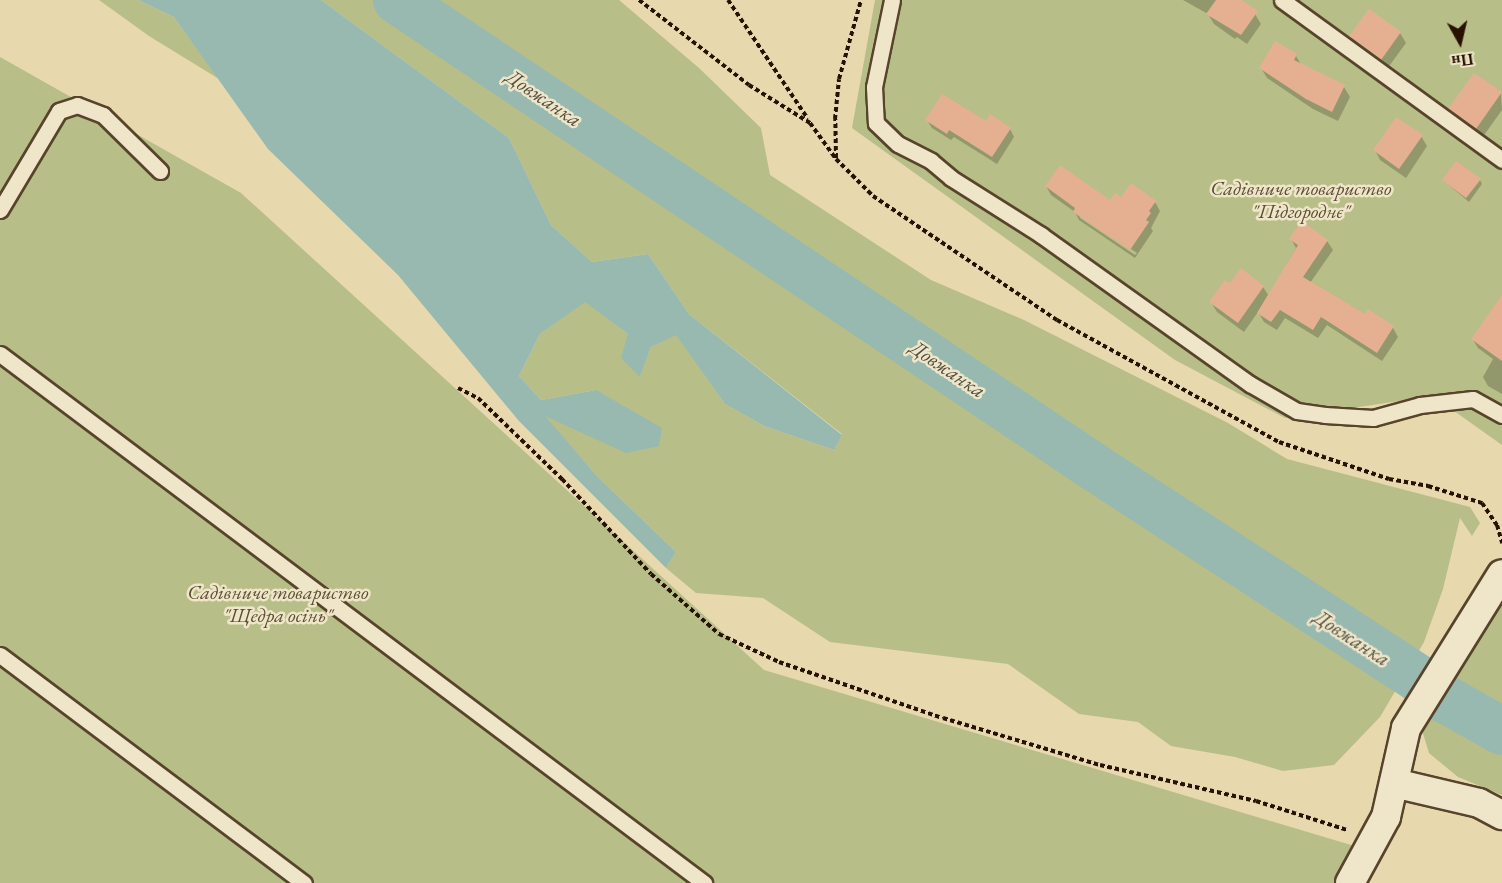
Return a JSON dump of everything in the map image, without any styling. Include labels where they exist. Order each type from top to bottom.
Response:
[{"type":"street","points":[[1350,883],[1386,817],[1406,728],[1502,574]]},
{"type":"street","points":[[1394,783],[1479,803],[1502,815]]},
{"type":"lane","points":[[892,0],[874,87],[876,123],[898,144],[931,161],[951,178],[1041,235],[1251,384],[1297,411],[1372,418],[1419,405],[1473,399],[1502,415]]},
{"type":"lane","points":[[1282,0],[1502,160]]},
{"type":"lane","points":[[0,210],[58,111],[77,105],[103,115],[160,171]]},
{"type":"lane","points":[[0,354],[704,883]]},
{"type":"lane","points":[[0,655],[304,883]]},
{"type":"path","points":[[639,0],[749,85],[810,123]]},
{"type":"path","points":[[728,0],[836,159],[873,196],[1057,320],[1280,442],[1389,479],[1428,486],[1482,503],[1497,525],[1502,543]]},
{"type":"path","points":[[836,159],[835,118],[839,79],[861,0]]},
{"type":"path","points":[[458,388],[478,398],[562,479],[651,574],[719,634],[779,662],[943,718],[1100,765],[1256,801],[1334,824],[1372,842]]},
{"type":"green space","points":[[99,0],[138,0],[174,17],[219,79],[149,36]]},
{"type":"green space","points":[[321,0],[619,0],[699,68],[761,128],[770,175],[931,280],[1024,320],[1228,423],[1287,459],[1470,507],[1480,523],[1472,536],[1460,518],[1443,589],[1424,642],[1380,717],[1334,765],[1283,771],[1235,757],[1171,746],[1138,722],[1079,714],[1008,664],[830,642],[763,598],[696,593],[666,568],[676,552],[597,476],[543,415],[596,390],[541,400],[519,376],[540,334],[585,301],[628,334],[640,376],[651,347],[676,334],[725,404],[764,426],[834,450],[842,434],[689,314],[648,254],[592,262],[551,225],[509,138]]},
{"type":"green space","name":"Садівниче товариство \"Підгороднє\"","points":[[875,0],[1502,0],[1502,445],[1433,396],[1285,418],[1175,360],[852,128]]},
{"type":"green space","name":"Садівниче товариство \"Щедра осінь\"","points":[[0,57],[241,193],[764,670],[1361,848],[1343,883],[0,883]]},
{"type":"green space","points":[[1502,574],[1502,710],[1472,691],[1460,694],[1449,690],[1439,673]]},
{"type":"green space","points":[[1445,699],[1446,708],[1483,731],[1502,747],[1502,795],[1458,777],[1429,753],[1422,730],[1430,712]]},
{"type":"water","points":[[138,0],[321,0],[509,138],[551,225],[592,262],[648,254],[689,314],[842,435],[834,450],[764,426],[725,404],[676,335],[651,347],[640,377],[621,358],[628,334],[585,302],[540,334],[519,376],[541,400],[596,390],[662,428],[659,446],[626,453],[545,416],[597,476],[676,552],[666,568],[519,421],[398,275],[268,149],[174,17]]},
{"type":"water","points":[[1449,690],[1460,694],[1472,691],[1502,710],[1502,747],[1483,731],[1439,704]]},
{"type":"building","points":[[1216,0],[1242,0],[1258,11],[1241,35],[1206,14]]},
{"type":"building","points":[[1369,9],[1401,32],[1381,60],[1349,36]]},
{"type":"building","points":[[1275,41],[1297,54],[1294,60],[1345,85],[1332,112],[1306,99],[1259,68]]},
{"type":"building","points":[[1474,73],[1502,92],[1476,129],[1448,109]]},
{"type":"building","points":[[942,94],[986,121],[990,114],[1011,128],[992,157],[949,130],[947,134],[925,120]]},
{"type":"building","points":[[1396,117],[1423,135],[1399,169],[1373,150]]},
{"type":"building","points":[[1456,161],[1481,179],[1466,198],[1442,180]]},
{"type":"building","points":[[1060,165],[1110,200],[1115,193],[1121,197],[1131,183],[1156,201],[1146,220],[1149,222],[1130,250],[1073,212],[1075,208],[1045,186]]},
{"type":"building","points":[[1302,221],[1328,240],[1303,277],[1365,314],[1368,309],[1394,326],[1377,353],[1321,317],[1313,330],[1280,310],[1271,322],[1257,313],[1298,245],[1289,239]]},
{"type":"building","points":[[1241,268],[1264,286],[1238,323],[1209,302],[1225,280],[1230,283]]},
{"type":"building","points":[[1502,295],[1502,361],[1471,339]]},
{"type":"waterway","name":"Довжанка","points":[[397,0],[1094,467],[1419,679],[1445,699],[1502,731]]}]
